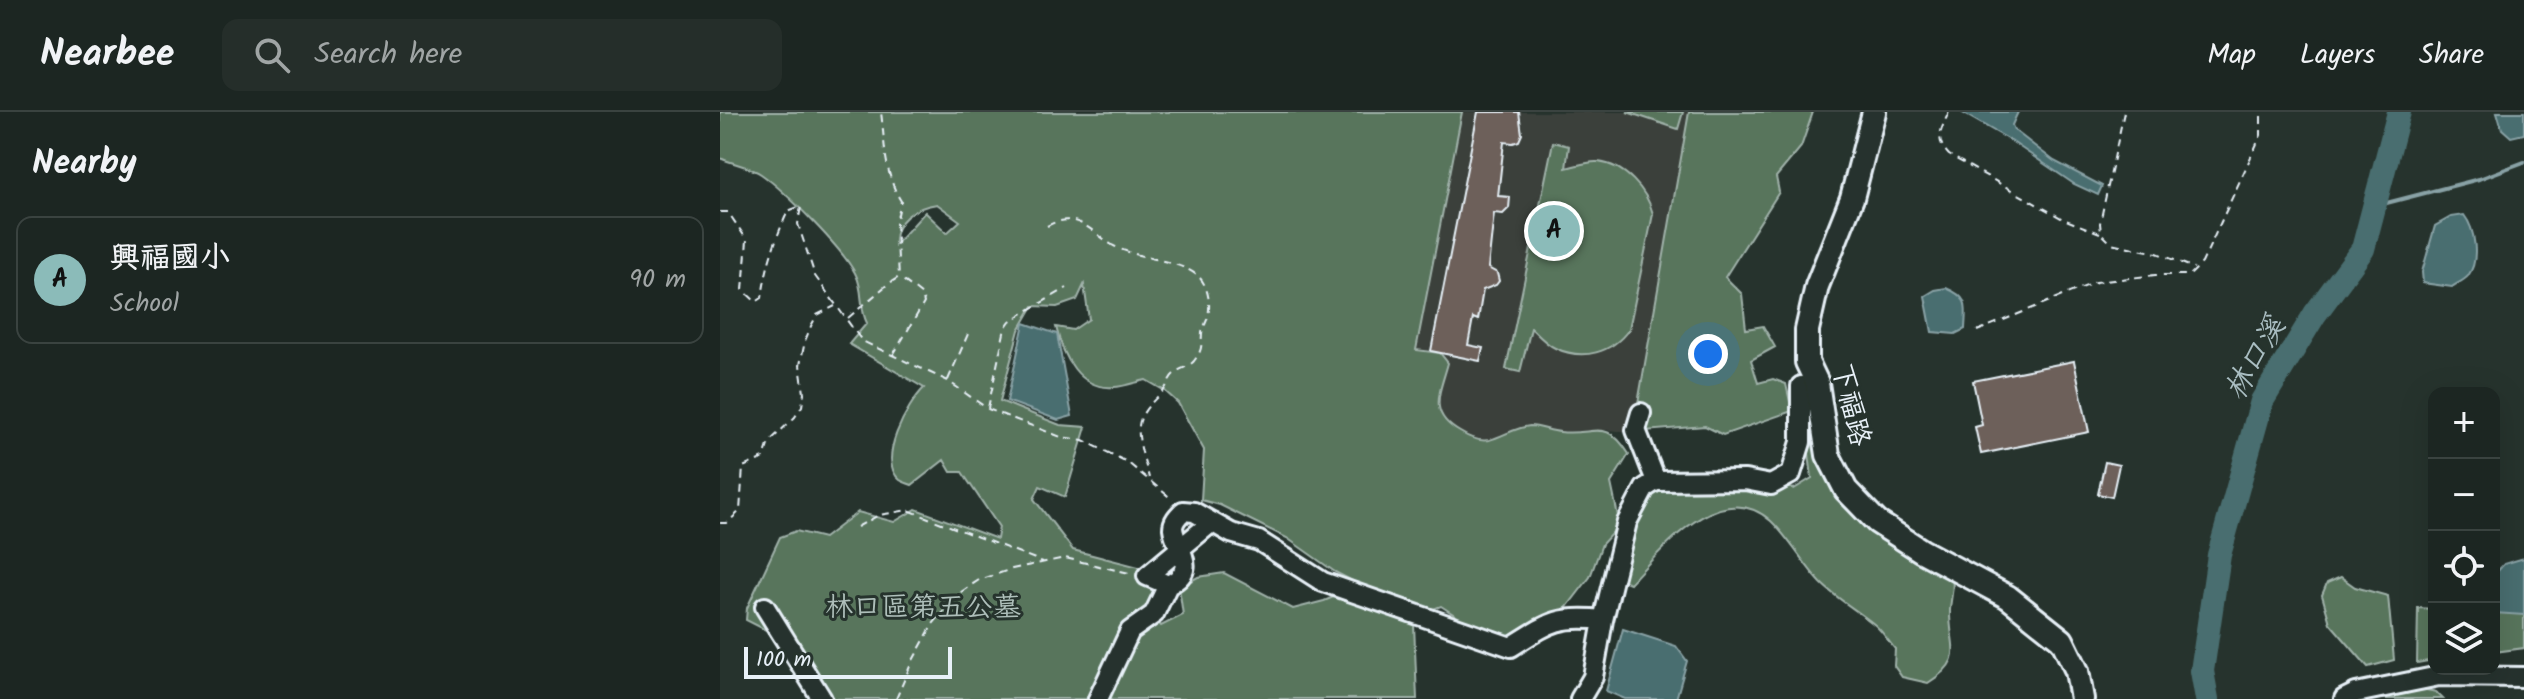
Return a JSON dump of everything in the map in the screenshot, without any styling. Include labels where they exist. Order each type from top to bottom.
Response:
[{"type":"main road","name":"下福路","points":[[1874,112],[1852,198],[1817,286],[1807,330],[1807,362],[1817,383],[1828,455],[1846,490],[1877,522],[1922,551],[2008,597],[2062,640],[2077,671],[2082,699]]},
{"type":"street","points":[[1580,699],[1593,677],[1603,620],[1627,522],[1645,488],[1656,481],[1745,480],[1771,485],[1791,474],[1801,442],[1801,386],[1817,383]]},
{"type":"street","points":[[1641,413],[1636,430],[1656,481]]},
{"type":"street","points":[[1098,699],[1130,631],[1154,614],[1168,585],[1177,581],[1183,572],[1184,555],[1173,529],[1175,519],[1183,511],[1194,512],[1231,533],[1259,541],[1323,582],[1511,647],[1549,623],[1576,617],[1603,620]]},
{"type":"street","points":[[1168,585],[1147,576],[1212,522]]},
{"type":"street","points":[[765,607],[822,699]]},
{"type":"street","points":[[2344,699],[2356,693],[2439,676],[2524,677]]},
{"type":"path","points":[[881,112],[886,168],[901,201],[896,223],[899,277],[922,295],[924,303],[893,356]]},
{"type":"path","points":[[1949,112],[1939,136],[1941,146],[1949,155],[2063,219],[2101,233],[2111,243],[2157,253],[2196,269]]},
{"type":"path","points":[[2101,233],[2100,223],[2124,112]]},
{"type":"path","points":[[1977,331],[2096,282],[2155,275],[2190,275],[2202,263],[2261,135],[2261,112]]},
{"type":"path","points":[[720,212],[728,212],[747,240],[743,290],[756,302],[762,298],[765,273],[778,230],[788,211],[801,206],[798,224],[815,276],[862,341],[948,381],[988,409],[1061,437],[1083,440],[1127,462],[1166,492],[1183,511]]},
{"type":"path","points":[[1047,226],[1071,221],[1088,225],[1101,237],[1127,252],[1198,276],[1207,290],[1209,313],[1202,331],[1203,347],[1192,364],[1174,373],[1142,416],[1139,427],[1149,479]]},
{"type":"path","points":[[846,319],[899,277]]},
{"type":"path","points":[[988,409],[1005,328],[1010,321],[1067,288]]},
{"type":"path","points":[[720,523],[727,523],[740,511],[743,467],[764,458],[769,442],[802,406],[804,393],[800,365],[805,341],[817,315],[836,305]]},
{"type":"path","points":[[948,381],[968,334]]},
{"type":"path","points":[[857,527],[879,515],[908,510],[1044,562]]},
{"type":"path","points":[[896,699],[933,624],[958,594],[979,580],[1012,569],[1065,558],[1147,576]]},
{"type":"shaded area","points":[[1462,112],[1689,112],[1633,432],[1562,432],[1528,426],[1486,441],[1468,437],[1450,426],[1439,413],[1437,401],[1448,363],[1416,350]]},
{"type":"green space","name":"林口區第五公墓","points":[[720,112],[1462,112],[1416,350],[1440,353],[1448,363],[1440,393],[1440,410],[1450,425],[1470,437],[1489,440],[1530,426],[1572,433],[1606,432],[1621,443],[1629,454],[1611,483],[1618,516],[1613,532],[1602,544],[1590,577],[1567,607],[1525,637],[1489,637],[1441,606],[1425,612],[1366,588],[1335,572],[1287,538],[1220,505],[1201,500],[1204,450],[1178,403],[1165,391],[1146,380],[1118,387],[1102,386],[1091,383],[1074,369],[1056,327],[1073,330],[1089,319],[1084,285],[1077,300],[1057,307],[1033,306],[1019,330],[1000,401],[1060,425],[1086,427],[1065,497],[1040,486],[1034,499],[1073,550],[1143,568],[1156,588],[1157,602],[1149,611],[1161,626],[1183,615],[1179,587],[1198,577],[1224,573],[1293,609],[1343,593],[1414,624],[1417,699],[811,699],[766,630],[746,620],[747,608],[780,537],[796,531],[824,538],[858,512],[894,522],[916,509],[997,539],[999,527],[962,472],[951,472],[944,460],[912,485],[900,480],[893,471],[891,460],[897,433],[924,388],[849,344],[867,323],[860,287],[850,264],[827,237],[761,174],[720,158]],"holes":[[[937,204],[960,221],[947,233],[925,212],[895,245],[901,222],[920,208]]]},
{"type":"green space","points":[[1627,112],[1683,112],[1678,129]]},
{"type":"green space","points":[[1689,112],[1813,112],[1801,147],[1776,177],[1779,192],[1725,277],[1742,294],[1746,329],[1763,326],[1775,347],[1751,360],[1758,383],[1773,379],[1786,384],[1792,411],[1723,435],[1705,426],[1633,432]]},
{"type":"green space","points":[[1553,142],[1569,146],[1566,168],[1598,162],[1626,173],[1646,196],[1653,214],[1629,329],[1605,349],[1576,354],[1552,346],[1531,328],[1520,372],[1506,369]]},
{"type":"green space","points":[[1814,416],[1828,468],[1951,571],[1952,659],[1948,667],[1928,683],[1902,677],[1894,666],[1895,649],[1881,631],[1821,583],[1778,528],[1752,509],[1732,507],[1712,512],[1675,537],[1630,583],[1615,577],[1640,490],[1747,476],[1794,489],[1812,478],[1805,421]]},
{"type":"green space","points":[[2341,577],[2355,587],[2388,596],[2394,660],[2368,667],[2330,623],[2322,595],[2327,583]]},
{"type":"green space","points":[[2418,608],[2428,609],[2428,661],[2417,663]]},
{"type":"green space","points":[[2500,611],[2524,612],[2524,648],[2500,651]]},
{"type":"green space","points":[[2413,687],[2436,692],[2443,699],[2361,699]]},
{"type":"water","points":[[1961,112],[2018,112],[2012,125],[2014,130],[2054,161],[2102,186],[2098,195],[2074,184],[2008,139]]},
{"type":"water","points":[[2497,112],[2524,112],[2524,134],[2511,137],[2502,129]]},
{"type":"water","points":[[2464,215],[2475,245],[2474,262],[2468,276],[2452,287],[2423,283],[2422,272],[2435,226],[2451,217]]},
{"type":"water","points":[[1946,288],[1959,295],[1965,304],[1965,329],[1955,334],[1932,332],[1925,296]]},
{"type":"water","points":[[1024,323],[1057,334],[1072,416],[1058,420],[1007,401]]},
{"type":"water","points":[[2524,558],[2524,615],[2500,613],[2500,568],[2504,564]]},
{"type":"water","points":[[1623,629],[1676,646],[1687,661],[1676,699],[1625,699],[1606,691]]},
{"type":"building","points":[[1478,112],[1519,112],[1522,134],[1519,141],[1504,142],[1498,196],[1510,197],[1509,208],[1503,214],[1494,213],[1488,268],[1497,273],[1499,281],[1483,290],[1478,320],[1473,318],[1468,345],[1483,348],[1480,361],[1431,351]]},
{"type":"building","points":[[2074,361],[2089,432],[1981,454],[1975,427],[1982,425],[1973,381]]},
{"type":"building","points":[[2105,462],[2119,465],[2112,497],[2098,494]]},
{"type":"waterway","name":"林口溪","points":[[2207,699],[2202,671],[2219,555],[2262,401],[2315,314],[2363,249],[2399,112]]},
{"type":"waterway","points":[[2375,206],[2479,179],[2524,162]]},
{"type":"place","name":"興福國小","points":[[1554,231]]}]
